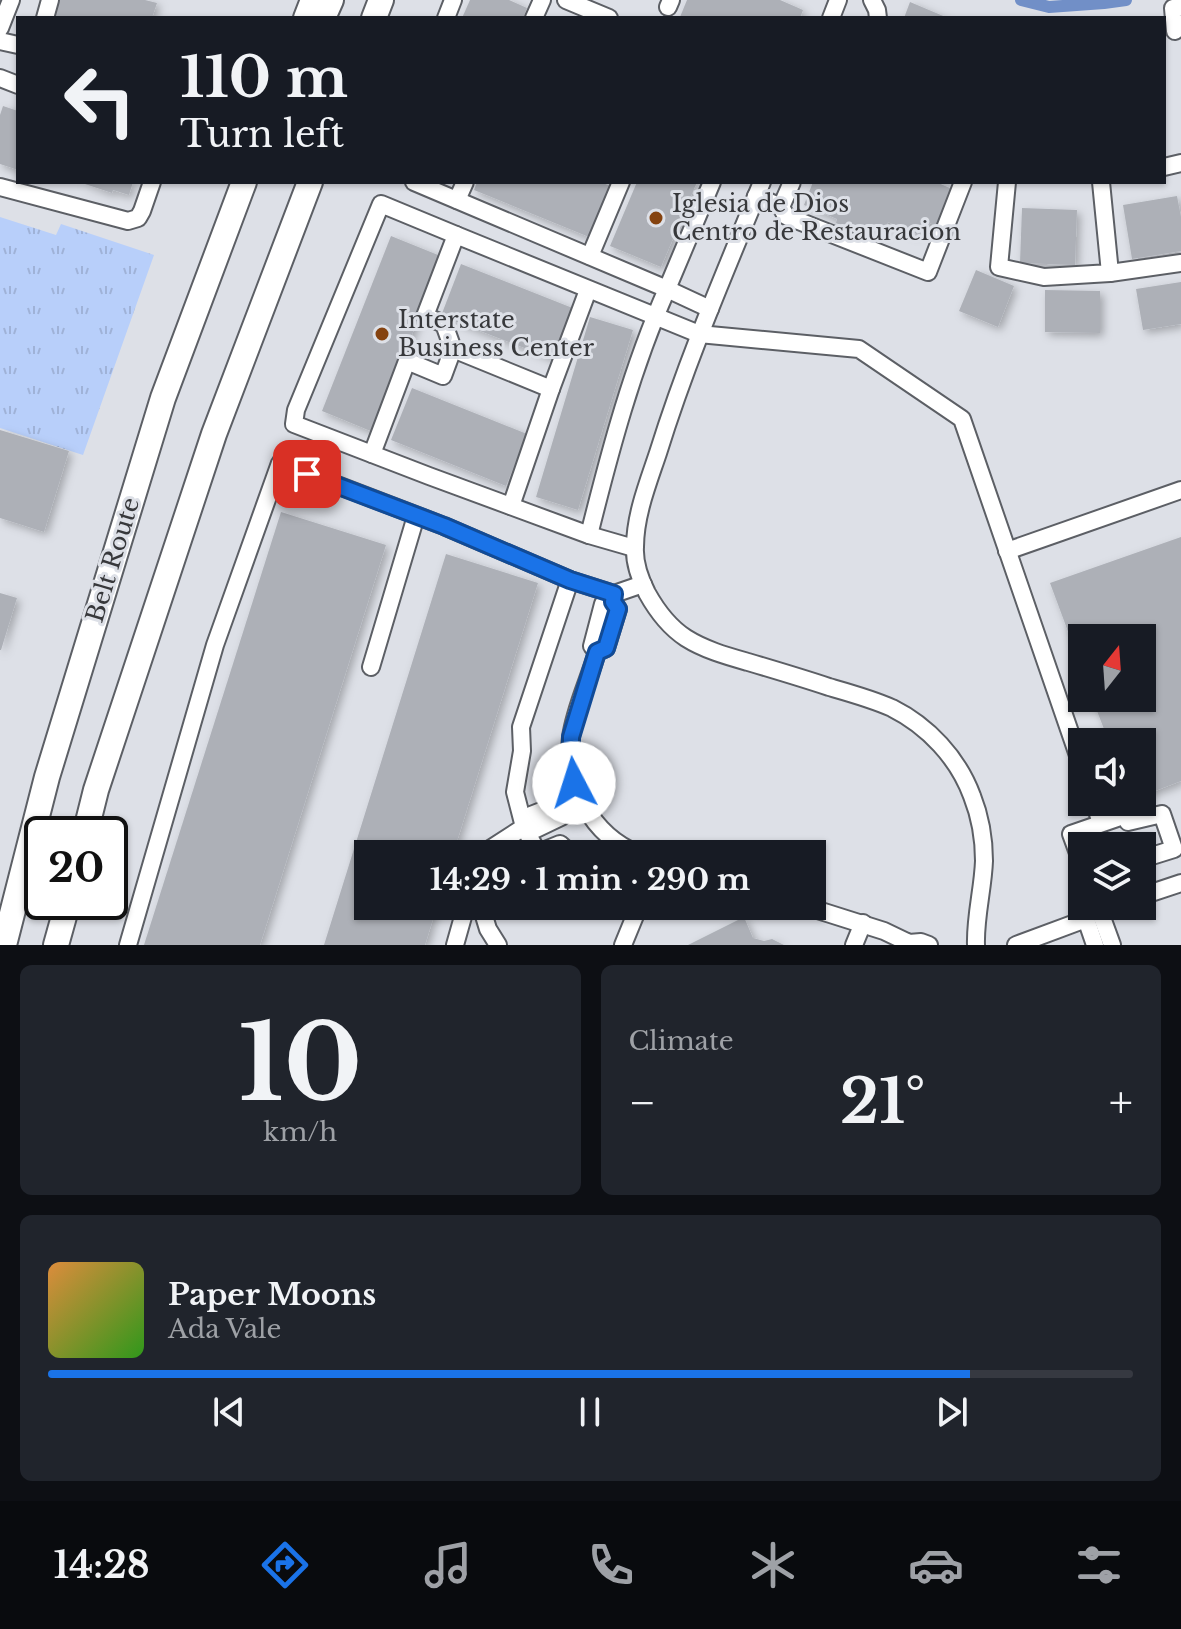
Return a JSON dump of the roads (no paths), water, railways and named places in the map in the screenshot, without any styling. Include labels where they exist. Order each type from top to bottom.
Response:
[{"type":"highway","name":"Belt Route","points":[[4,945],[47,777],[163,398],[243,184]]},
{"type":"highway","points":[[90,816],[214,434],[309,184]]},
{"type":"highway","points":[[56,945],[63,920]]},
{"type":"street","points":[[566,0],[604,16]]},
{"type":"street","points":[[0,28],[7,3]]},
{"type":"street","points":[[1173,31],[1173,8],[1181,7]]},
{"type":"street","points":[[0,187],[128,221],[138,218],[151,184]]},
{"type":"street","points":[[419,184],[710,309]]},
{"type":"street","points":[[457,200],[464,184]]},
{"type":"street","points":[[590,256],[620,184]]},
{"type":"street","points":[[589,535],[617,425],[655,316],[711,184]]},
{"type":"street","points":[[781,207],[791,184]]},
{"type":"street","points":[[962,184],[928,272],[786,216],[781,207],[759,189],[675,399],[638,520],[634,548],[636,565],[656,609],[688,640],[730,657],[880,703],[909,718],[943,748],[972,793],[979,815],[984,862],[976,945]]},
{"type":"street","points":[[1007,184],[999,267],[1044,277],[1110,273],[1181,263]]},
{"type":"street","points":[[1101,184],[1110,273]]},
{"type":"street","points":[[634,548],[589,535],[294,424],[296,410],[381,204],[699,334],[859,349],[962,419],[1068,728]]},
{"type":"street","points":[[372,454],[407,361],[443,376],[453,349],[444,324],[425,316],[456,235]]},
{"type":"street","points":[[511,506],[588,290]]},
{"type":"street","points":[[453,349],[551,389]]},
{"type":"street","points":[[128,945],[215,645],[280,463],[614,598],[618,609],[612,630],[606,648],[597,652],[571,737],[574,783],[592,819],[611,840]]},
{"type":"street","points":[[1007,551],[1181,490]]},
{"type":"street","points":[[371,667],[416,516]]},
{"type":"street","points":[[533,840],[515,792],[522,751],[521,727],[570,580]]},
{"type":"street","points":[[614,598],[643,584]]},
{"type":"street","points":[[505,840],[527,826],[531,815],[554,806],[563,809],[581,800]]},
{"type":"street","points":[[1076,832],[1126,815],[1128,822],[1162,814],[1174,849],[1156,855]]},
{"type":"street","points":[[1099,816],[1101,823]]},
{"type":"street","points":[[1156,891],[1181,883]]},
{"type":"street","points":[[826,912],[863,923],[910,944],[921,942],[929,945]]},
{"type":"street","points":[[1016,945],[1086,919],[1095,945]]},
{"type":"street","points":[[455,945],[462,920]]},
{"type":"street","points":[[485,920],[498,945]]},
{"type":"street","points":[[623,945],[633,920]]},
{"type":"street","points":[[1107,920],[1112,945]]},
{"type":"street","points":[[854,945],[863,923]]},
{"type":"waterway","points":[[1021,0],[1049,7],[1126,0]]},
{"type":"place","name":"Iglesia de Dios Centro de Restauracion","points":[[656,218]]},
{"type":"place","name":"Interstate Business Center","points":[[382,334]]}]
